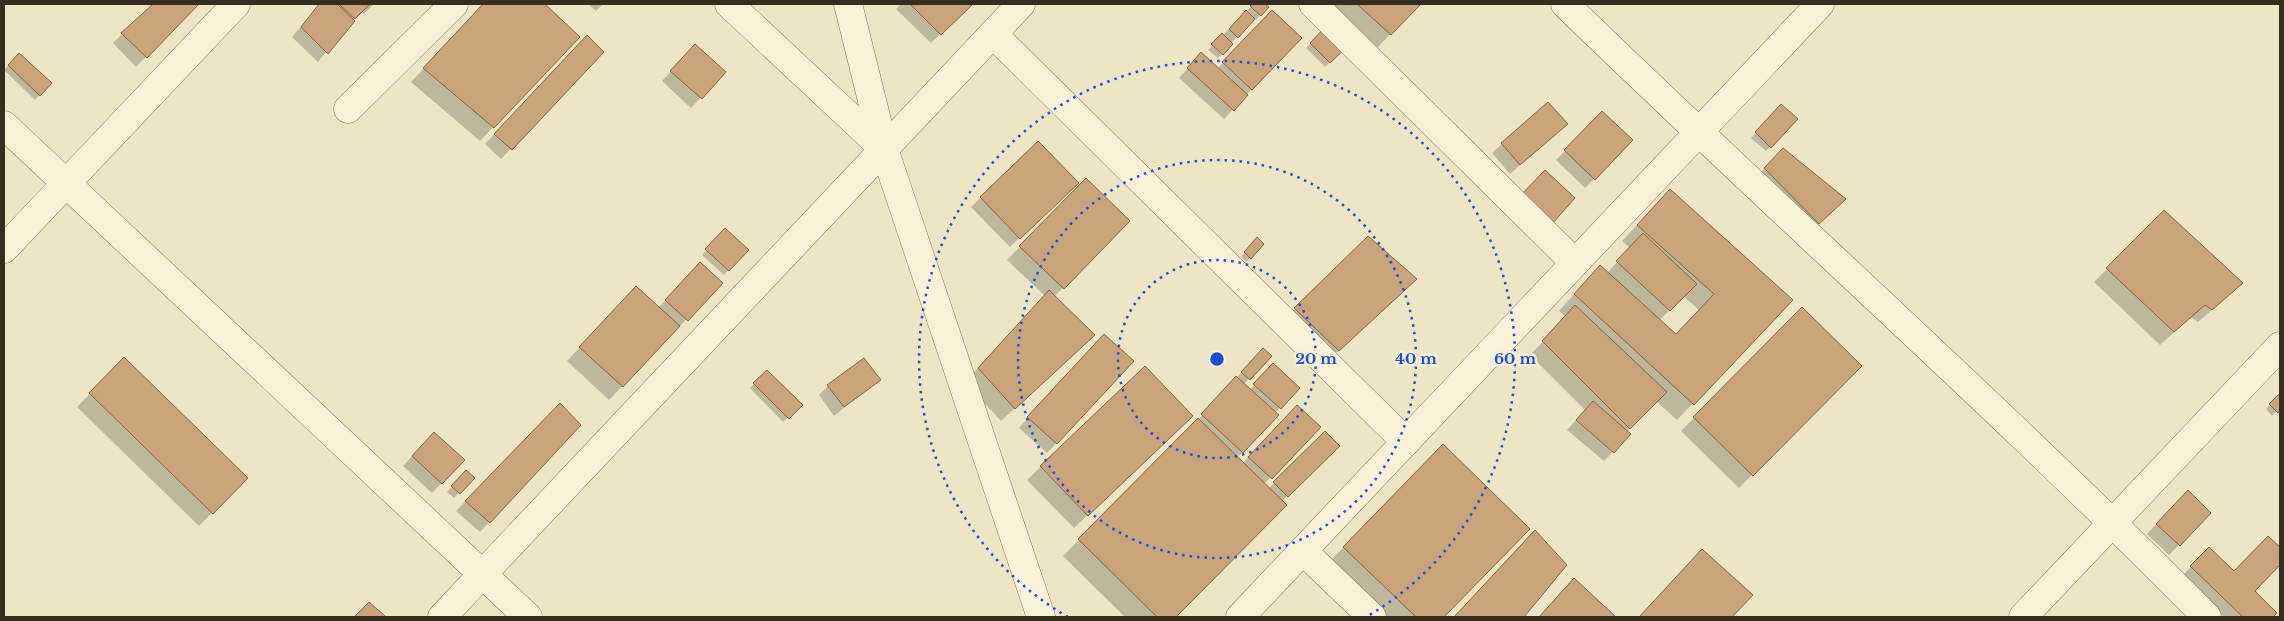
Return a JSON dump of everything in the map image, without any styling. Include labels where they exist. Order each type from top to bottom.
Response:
[{"type":"street","points":[[4,249],[236,4]]},
{"type":"street","points":[[348,109],[454,4]]},
{"type":"street","points":[[729,4],[884,149]]},
{"type":"street","points":[[848,4],[884,149],[1041,617]]},
{"type":"street","points":[[442,617],[1021,4]]},
{"type":"street","points":[[1313,4],[1575,263]]},
{"type":"street","points":[[1565,4],[1698,133],[2113,522],[2206,617]]},
{"type":"street","points":[[1240,617],[1820,4]]},
{"type":"street","points":[[993,34],[1406,442]]},
{"type":"street","points":[[4,125],[528,617]]},
{"type":"street","points":[[2023,617],[2280,346]]},
{"type":"street","points":[[1303,550],[1372,617]]},
{"type":"building","points":[[153,4],[199,4],[147,58],[121,33]]},
{"type":"building","points":[[319,4],[337,4],[355,21],[328,54],[301,27]]},
{"type":"building","points":[[339,4],[370,4],[355,19]]},
{"type":"building","points":[[483,4],[545,4],[580,37],[494,128],[423,68]]},
{"type":"building","points":[[910,4],[973,4],[941,35]]},
{"type":"building","points":[[1253,4],[1265,4],[1269,7],[1261,16],[1250,6]]},
{"type":"building","points":[[1357,4],[1421,4],[1391,35]]},
{"type":"building","points":[[1246,10],[1255,19],[1238,38],[1229,29]]},
{"type":"building","points":[[1272,10],[1302,38],[1252,90],[1222,62]]},
{"type":"building","points":[[1327,25],[1348,46],[1330,63],[1310,43]]},
{"type":"building","points":[[1222,33],[1233,44],[1223,55],[1211,44]]},
{"type":"building","points":[[587,35],[604,52],[512,150],[494,134]]},
{"type":"building","points":[[695,44],[726,72],[702,99],[670,71]]},
{"type":"building","points":[[1201,52],[1248,95],[1234,111],[1187,68]]},
{"type":"building","points":[[19,53],[52,83],[40,96],[8,65]]},
{"type":"building","points":[[1548,102],[1568,124],[1520,165],[1501,143]]},
{"type":"building","points":[[1781,104],[1798,119],[1771,148],[1755,132]]},
{"type":"building","points":[[1602,111],[1633,140],[1595,180],[1564,150]]},
{"type":"building","points":[[1038,141],[1079,183],[1020,239],[980,197]]},
{"type":"building","points":[[1783,148],[1846,199],[1819,224],[1764,168]]},
{"type":"building","points":[[1545,170],[1575,198],[1551,225],[1520,196]]},
{"type":"building","points":[[1086,178],[1130,221],[1064,289],[1019,246]]},
{"type":"building","points":[[1670,189],[1793,300],[1694,405],[1574,294],[1600,265],[1676,334],[1714,294],[1637,225]]},
{"type":"building","points":[[2164,210],[2243,283],[2212,310],[2205,305],[2174,332],[2106,268]]},
{"type":"building","points":[[725,228],[749,250],[729,271],[705,249]]},
{"type":"building","points":[[1643,233],[1697,284],[1670,311],[1616,261]]},
{"type":"building","points":[[1368,236],[1417,279],[1339,351],[1294,308]]},
{"type":"building","points":[[1257,237],[1264,244],[1251,259],[1244,252]]},
{"type":"building","points":[[700,262],[723,283],[688,321],[665,300]]},
{"type":"building","points":[[636,286],[680,326],[623,387],[579,347]]},
{"type":"building","points":[[1049,290],[1095,335],[1015,409],[978,368]]},
{"type":"building","points":[[1575,305],[1667,392],[1630,429],[1542,341]]},
{"type":"building","points":[[1802,307],[1862,366],[1753,476],[1693,417]]},
{"type":"building","points":[[1104,334],[1134,361],[1057,444],[1027,417]]},
{"type":"building","points":[[1263,348],[1272,356],[1250,380],[1241,372]]},
{"type":"building","points":[[124,357],[248,478],[213,514],[89,393]]},
{"type":"building","points":[[864,358],[881,380],[844,407],[827,385]]},
{"type":"building","points":[[1273,363],[1300,388],[1281,409],[1253,384]]},
{"type":"building","points":[[1145,366],[1193,416],[1088,516],[1040,466]]},
{"type":"building","points":[[767,370],[803,405],[789,419],[753,383]]},
{"type":"building","points":[[1236,376],[1279,415],[1243,453],[1201,414]]},
{"type":"building","points":[[2280,393],[2280,410],[2278,413],[2269,404]]},
{"type":"building","points":[[1593,401],[1631,434],[1614,453],[1576,420]]},
{"type":"building","points":[[560,403],[581,425],[490,523],[465,501]]},
{"type":"building","points":[[1297,405],[1321,427],[1272,479],[1248,457]]},
{"type":"building","points":[[1198,418],[1287,505],[1176,617],[1157,617],[1078,539]]},
{"type":"building","points":[[1325,431],[1340,446],[1288,497],[1273,482]]},
{"type":"building","points":[[434,432],[465,460],[442,484],[412,456]]},
{"type":"building","points":[[1443,444],[1530,529],[1444,617],[1416,617],[1343,547]]},
{"type":"building","points":[[466,470],[475,478],[460,494],[451,486]]},
{"type":"building","points":[[2188,490],[2211,513],[2180,546],[2156,524]]},
{"type":"building","points":[[1535,530],[1567,565],[1524,617],[1454,617]]},
{"type":"building","points":[[2268,536],[2280,547],[2280,565],[2255,591],[2277,613],[2273,617],[2243,617],[2190,566],[2209,547],[2234,571]]},
{"type":"building","points":[[1702,549],[1753,595],[1732,617],[1639,617]]},
{"type":"building","points":[[1574,578],[1616,617],[1539,617]]},
{"type":"building","points":[[369,602],[386,617],[354,617]]}]
